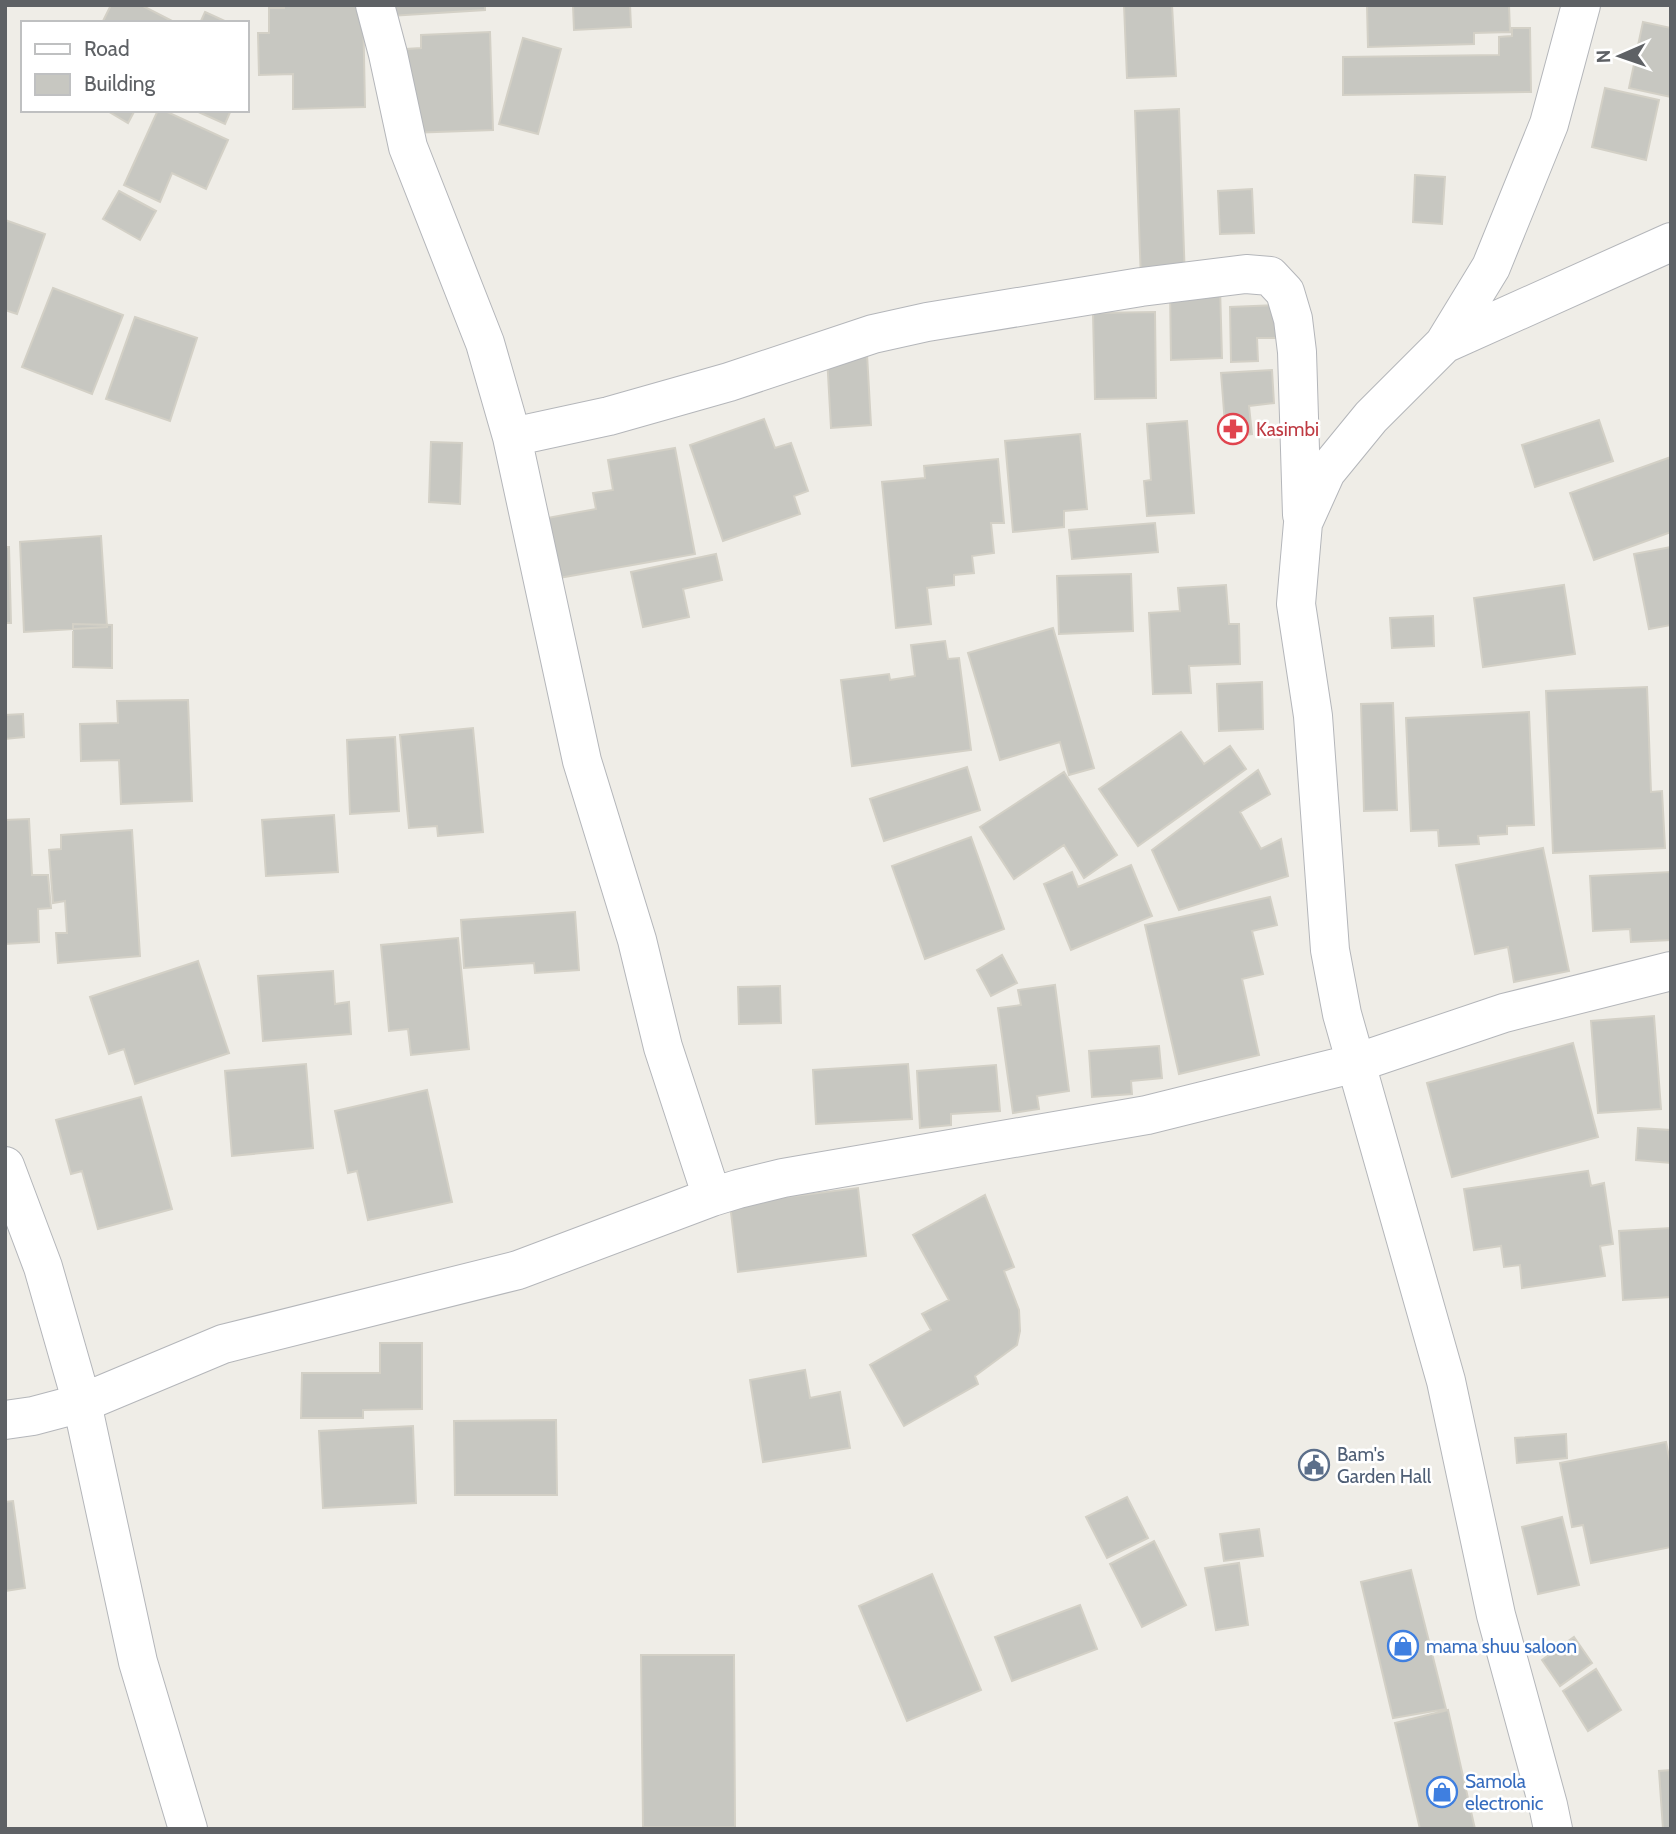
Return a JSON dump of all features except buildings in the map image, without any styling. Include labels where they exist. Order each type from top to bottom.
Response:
[{"type":"street","points":[[375,5],[408,147],[485,342],[512,437],[582,761],[637,940],[663,1047],[712,1197]]},
{"type":"street","points":[[1303,523],[1326,472],[1371,417],[1444,344],[1491,267],[1549,124],[1581,5]]},
{"type":"street","points":[[1444,344],[1671,242]]},
{"type":"street","points":[[512,437],[609,416],[702,390],[873,334],[927,322],[1141,287],[1247,274],[1270,276],[1285,292],[1293,319],[1297,352],[1303,523],[1296,604],[1313,716],[1330,950],[1342,1014],[1446,1381],[1496,1615],[1553,1829]]},
{"type":"street","points":[[5,1420],[33,1416],[82,1403],[223,1344],[518,1270],[738,1189],[783,1178],[1147,1115],[1356,1063],[1504,1013],[1671,971]]},
{"type":"street","points":[[5,1166],[43,1267],[82,1403],[138,1662],[188,1829]]},
{"type":"place","name":"Kasimbi","points":[[1233,429]]},
{"type":"place","name":"Bam's Garden Hall","points":[[1314,1465]]},
{"type":"place","name":"mama shuu saloon","points":[[1403,1646]]},
{"type":"place","name":"Samola electronic","points":[[1442,1792]]}]
